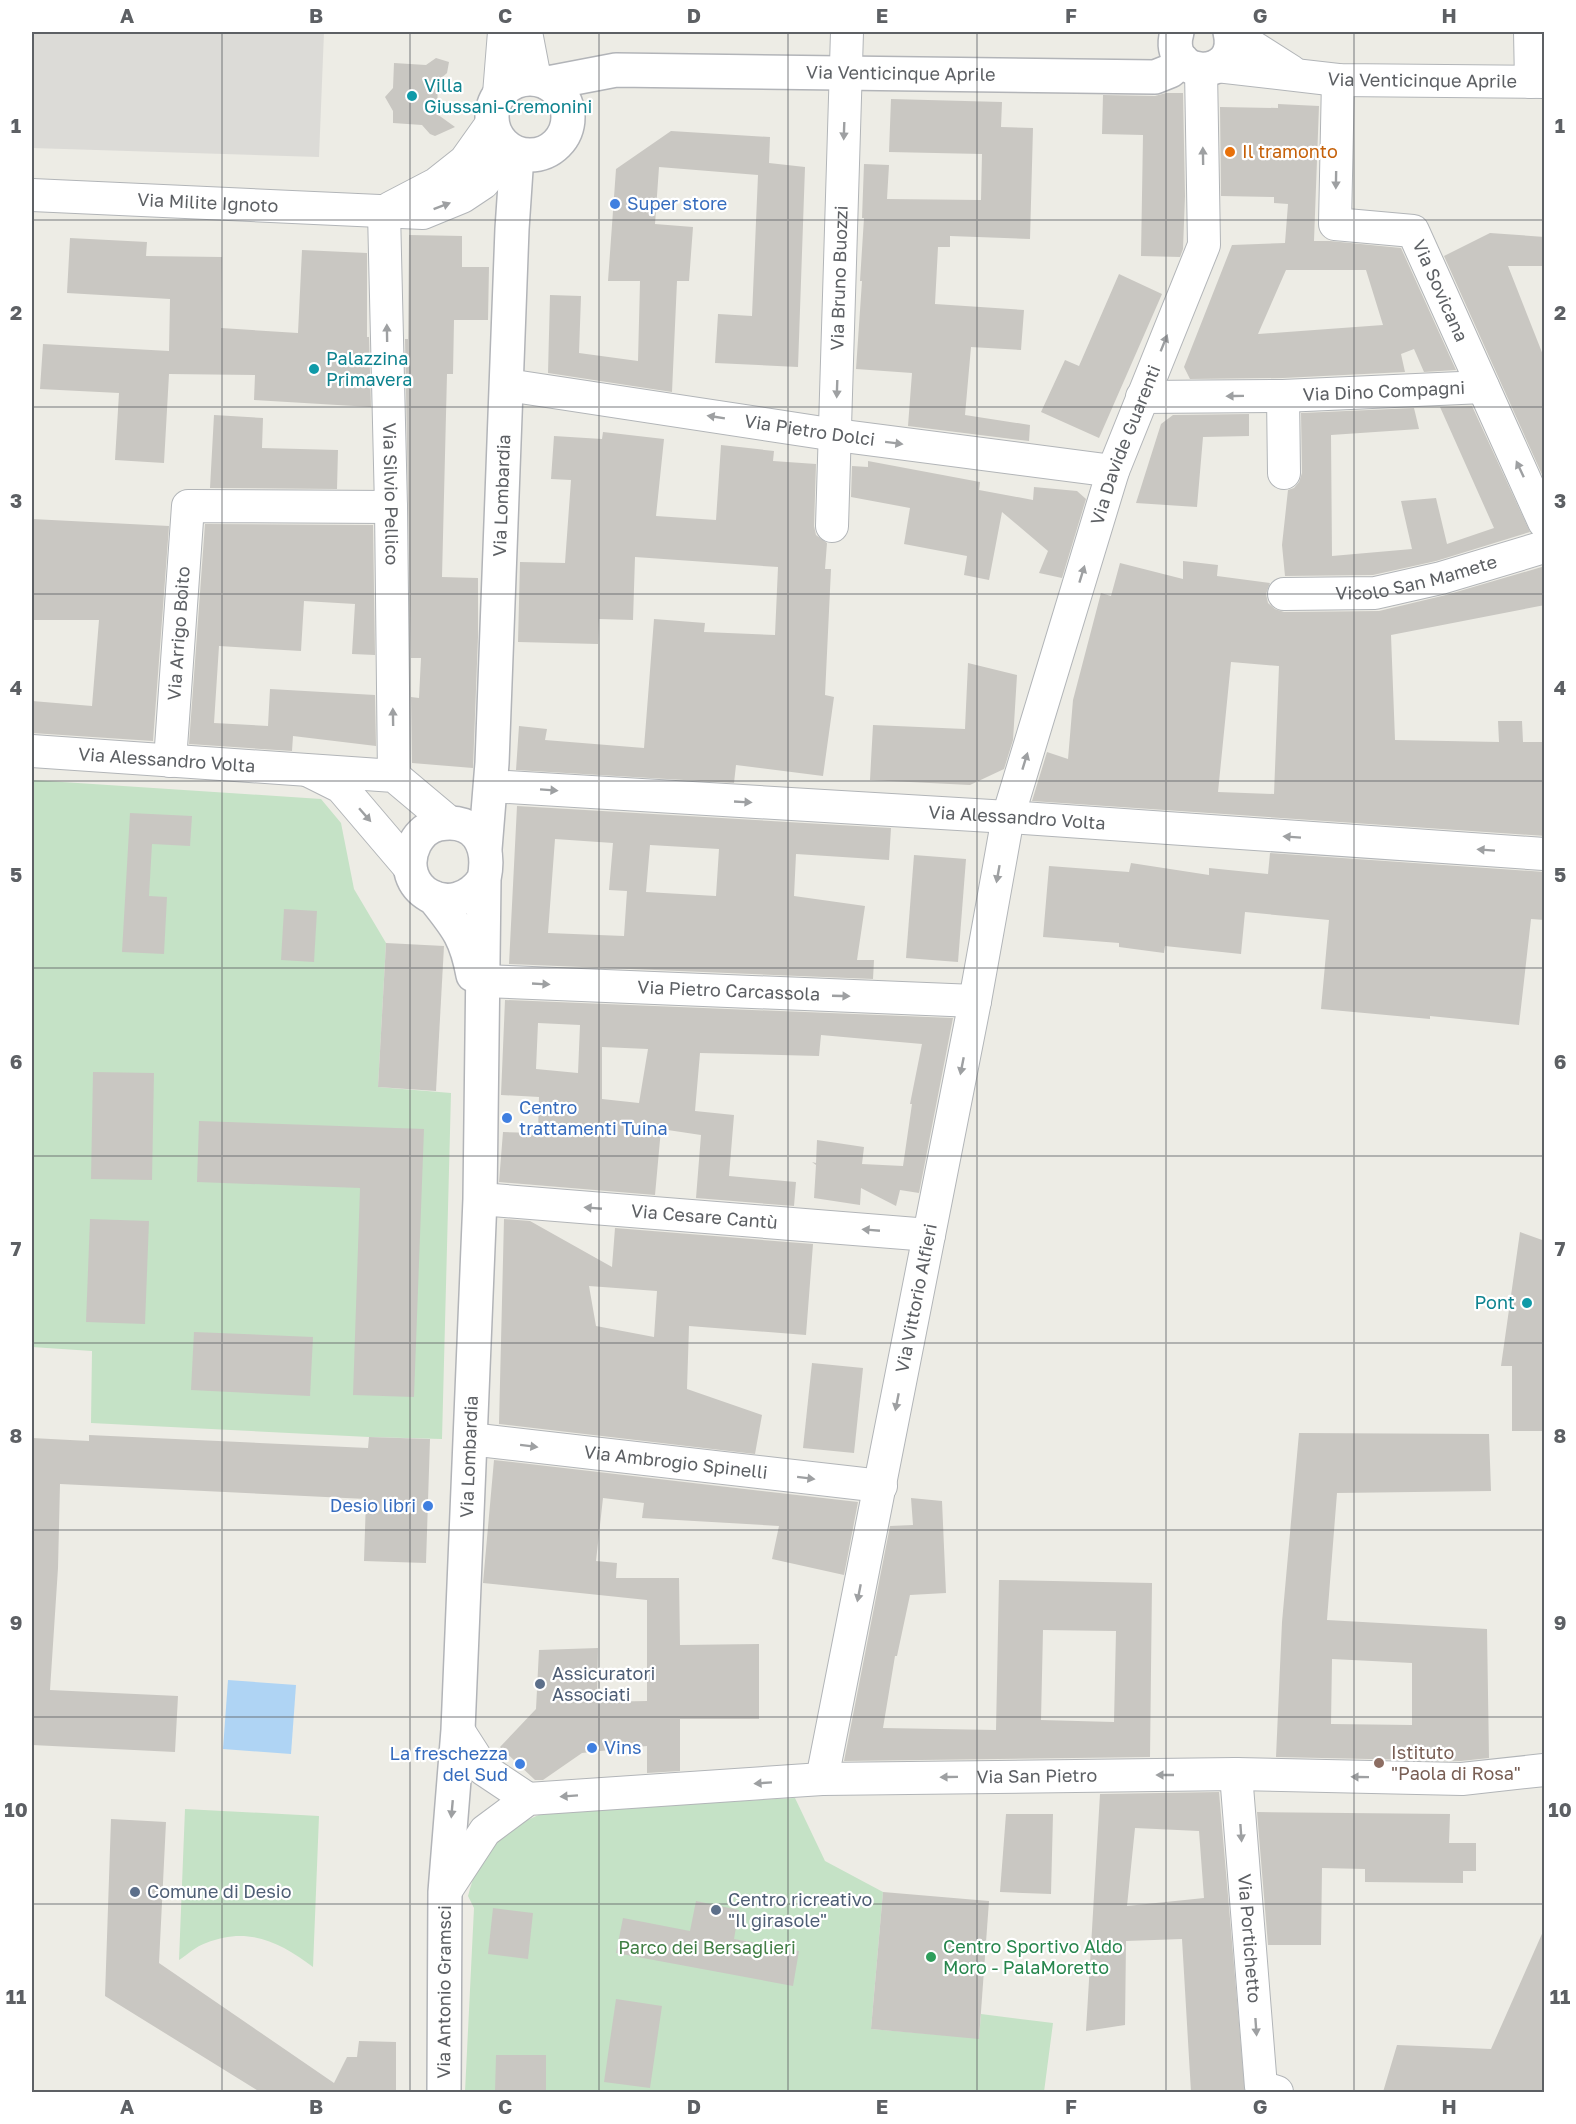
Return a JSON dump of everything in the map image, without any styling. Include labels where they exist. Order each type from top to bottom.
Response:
[{"type":"street","points":[[384,212],[436,184],[465,161],[495,108],[509,85],[522,80],[541,81],[559,92],[567,105],[569,119],[567,131],[561,141],[553,149],[541,154],[513,152],[496,136],[495,108],[504,32]]},
{"type":"street","points":[[526,32],[541,81]]},
{"type":"street","name":"Via Bruno Buozzi","points":[[832,526],[847,32]]},
{"type":"street","points":[[1194,57],[1224,60],[1230,52],[1231,32]]},
{"type":"street","name":"Via Venticinque Aprile","points":[[1231,32],[1300,76]]},
{"type":"street","points":[[1530,32],[1538,82]]},
{"type":"street","name":"Via Venticinque Aprile","points":[[541,81],[616,70],[1155,77],[1194,57],[1300,76],[1338,80],[1538,82]]},
{"type":"street","name":"Via Davide Guarenti","points":[[1008,817],[1113,471],[1204,245],[1194,57]]},
{"type":"street","points":[[569,119],[616,70]]},
{"type":"street","name":"Via Sovicana","points":[[1338,80],[1335,224],[1413,231],[1545,522]]},
{"type":"street","name":"Via Lombardia","points":[[512,229],[553,149]]},
{"type":"street","name":"Via Milite Ignoto","points":[[32,195],[423,213],[462,198],[483,183],[513,152]]},
{"type":"street","name":"Via Lombardia","points":[[445,1892],[458,1730],[480,1199],[484,864],[491,775],[507,385],[513,152]]},
{"type":"street","name":"Via Silvio Pellico","points":[[384,212],[394,776]]},
{"type":"street","name":"Via Pietro Dolci","points":[[507,385],[836,435],[1113,471]]},
{"type":"street","name":"Via Dino Compagni","points":[[1142,397],[1283,396],[1483,387]]},
{"type":"street","name":"Via Dino Compagni","points":[[1283,396],[1284,472]]},
{"type":"street","name":"Via Arrigo Boito","points":[[170,761],[188,506],[391,507]]},
{"type":"street","name":"Vicolo San Mamete","points":[[1284,594],[1375,593],[1441,578],[1545,547]]},
{"type":"street","name":"Via Alessandro Volta","points":[[32,751],[394,776]]},
{"type":"street","name":"Via Alessandro Volta","points":[[303,768],[341,787],[410,868]]},
{"type":"street","points":[[450,823],[491,775]]},
{"type":"street","name":"Via Alessandro Volta","points":[[491,775],[1008,817],[1545,854]]},
{"type":"street","points":[[394,776],[450,823]]},
{"type":"street","name":"Via Vittorio Alfieri","points":[[822,1779],[975,1001],[1008,817]]},
{"type":"street","points":[[410,868],[411,853],[418,837],[429,828],[450,823],[459,824],[479,837],[484,864],[477,889],[469,896],[456,900],[446,901],[434,898]]},
{"type":"street","name":"Via Lombardia","points":[[410,868],[416,884],[425,894],[434,898],[464,938],[469,952],[482,1021]]},
{"type":"street","name":"Via Pietro Carcassola","points":[[483,981],[975,1001]]},
{"type":"street","name":"Via Cesare Cantù","points":[[480,1199],[929,1235]]},
{"type":"street","name":"Via Ambrogio Spinelli","points":[[470,1439],[881,1486]]},
{"type":"street","points":[[445,1892],[484,1831],[528,1799],[483,1769],[458,1730]]},
{"type":"street","name":"Via San Pietro","points":[[528,1799],[822,1779],[1236,1774],[1462,1779],[1545,1770]]},
{"type":"street","name":"Via Portichetto","points":[[1236,1774],[1261,2087],[1277,2092]]},
{"type":"street","name":"Via Antonio Gramsci","points":[[444,2092],[445,1892]]},
{"type":"shaded area","points":[[32,32],[324,32],[319,157],[32,148]]},
{"type":"green space","points":[[32,780],[321,799],[341,823],[354,889],[386,943],[378,1087],[451,1093],[442,1439],[91,1423],[92,1351],[32,1347]]},
{"type":"green space","name":"Parco dei Bersaglieri","points":[[795,1798],[825,1861],[883,1892],[871,2029],[979,2038],[981,2014],[1053,2023],[1044,2092],[465,2092],[474,1908],[468,1896],[479,1864],[499,1838],[516,1826],[546,1812]]},
{"type":"green space","points":[[185,1809],[319,1816],[313,1967],[276,1944],[263,1939],[236,1936],[206,1943],[179,1960]]},
{"type":"water","points":[[228,1680],[296,1685],[291,1754],[223,1749]]},
{"type":"building","name":"Villa Giussani-Cremonini","points":[[436,58],[449,62],[447,73],[438,81],[437,114],[455,127],[435,136],[422,125],[393,123],[393,111],[385,97],[393,88],[394,63],[426,65]]},
{"type":"building","points":[[1166,93],[1183,93],[1185,196],[1183,249],[1180,257],[1141,256],[1143,135],[1102,134],[1103,95],[1155,96]]},
{"type":"building","points":[[891,99],[1002,102],[1001,127],[1033,128],[1030,239],[950,236],[950,247],[938,247],[935,304],[1024,310],[1021,350],[971,347],[965,415],[1030,425],[1029,441],[908,426],[912,373],[856,369],[862,281],[860,281],[864,218],[862,218],[864,164],[889,165],[887,199],[981,200],[982,154],[889,152]]},
{"type":"building","points":[[1278,104],[1319,106],[1314,241],[1401,248],[1456,370],[1424,372],[1414,349],[1401,354],[1405,372],[1283,378],[1190,379],[1184,367],[1232,245],[1285,243],[1288,204],[1274,203],[1274,197],[1221,196],[1220,107],[1278,108]],"holes":[[[1286,270],[1366,270],[1383,325],[1258,334]]]},
{"type":"building","points":[[671,131],[770,137],[769,163],[805,167],[798,367],[715,363],[718,314],[752,316],[758,175],[659,167],[655,224],[693,227],[689,281],[677,281],[672,392],[548,373],[550,295],[581,296],[579,353],[638,361],[640,281],[608,281],[616,169]]},
{"type":"building","points":[[1490,233],[1545,237],[1545,266],[1508,266],[1545,360],[1544,479],[1444,256]]},
{"type":"building","points":[[409,235],[462,236],[462,267],[489,267],[488,320],[454,320],[453,374],[447,374],[442,577],[478,578],[473,768],[412,763],[411,697],[419,698],[421,658],[411,658],[405,339],[408,339]]},
{"type":"building","points":[[70,238],[147,242],[146,256],[222,257],[221,328],[298,333],[302,250],[367,253],[367,337],[369,337],[371,407],[254,400],[255,375],[169,374],[164,463],[115,460],[119,393],[40,389],[43,344],[169,351],[170,299],[67,293]]},
{"type":"building","points":[[1119,274],[1162,294],[1099,438],[1041,412],[1065,360],[1079,366]]},
{"type":"building","points":[[1472,406],[1530,532],[1436,561],[1373,575],[1285,576],[1282,545],[1288,490],[1294,488],[1299,482],[1302,473],[1301,413],[1414,408],[1419,429],[1331,435],[1332,556],[1412,549],[1401,501],[1436,498],[1447,544],[1494,528],[1440,407]]},
{"type":"building","points":[[1249,414],[1249,436],[1203,437],[1197,507],[1136,503],[1161,424],[1173,415]]},
{"type":"building","points":[[214,415],[263,418],[262,448],[338,450],[337,489],[210,488]]},
{"type":"building","points":[[603,432],[664,439],[656,516],[716,520],[721,445],[774,451],[773,461],[816,464],[814,526],[816,535],[827,543],[825,569],[831,569],[825,695],[834,697],[823,776],[736,765],[734,783],[516,770],[519,726],[547,729],[545,740],[644,748],[654,619],[705,623],[704,632],[775,635],[778,567],[635,557],[633,620],[599,619],[598,644],[518,642],[520,562],[565,563],[571,480],[551,479],[554,436],[602,439]]},
{"type":"building","points":[[868,461],[980,482],[979,490],[1033,500],[1034,487],[1077,491],[1086,499],[1062,578],[1039,573],[1048,551],[1002,512],[989,580],[964,575],[967,556],[904,544],[910,508],[851,497],[852,466],[868,467]]},
{"type":"building","points":[[32,519],[169,526],[153,741],[32,733],[32,701],[92,706],[99,620],[32,620]]},
{"type":"building","points":[[205,524],[373,525],[375,655],[352,654],[355,604],[304,601],[301,651],[219,646],[214,723],[268,726],[270,689],[375,695],[376,746],[293,736],[292,751],[189,744]]},
{"type":"building","points":[[1183,561],[1218,565],[1217,576],[1270,583],[1266,594],[1268,603],[1284,612],[1379,611],[1446,595],[1545,566],[1545,605],[1391,635],[1395,740],[1499,742],[1498,721],[1522,721],[1523,742],[1545,742],[1545,836],[1032,801],[1047,752],[1068,759],[1073,700],[1101,593],[1111,596],[1120,563],[1183,579]],"holes":[[[1231,662],[1279,666],[1274,794],[1218,792]]]},
{"type":"building","points":[[968,663],[1017,675],[1013,740],[1004,769],[970,785],[870,780],[873,725],[965,729]]},
{"type":"building","points":[[517,806],[891,828],[889,860],[796,854],[794,896],[865,906],[857,960],[874,960],[873,979],[509,964]],"holes":[[[555,839],[613,843],[609,890],[627,891],[624,936],[548,933]],[[650,845],[719,849],[716,896],[646,892]]]},
{"type":"building","points":[[130,813],[192,816],[190,846],[152,844],[149,896],[167,897],[164,954],[122,952]]},
{"type":"building","points":[[1270,853],[1545,872],[1545,920],[1531,919],[1519,1025],[1430,1016],[1430,1019],[1321,1009],[1329,920],[1245,912],[1241,954],[1165,946],[1164,953],[1119,947],[1119,943],[1043,937],[1049,866],[1129,872],[1131,863],[1209,875],[1209,868],[1268,874]]},
{"type":"building","points":[[914,855],[966,859],[958,962],[906,958]]},
{"type":"building","points":[[284,909],[317,911],[314,962],[281,960]]},
{"type":"building","points":[[386,943],[444,946],[436,1091],[378,1087]]},
{"type":"building","points":[[505,1000],[953,1018],[919,1193],[900,1190],[896,1206],[861,1188],[860,1205],[814,1198],[816,1165],[812,1162],[816,1163],[817,1140],[864,1147],[862,1164],[903,1166],[912,1104],[910,1104],[922,1044],[821,1035],[819,1056],[700,1053],[695,1111],[734,1115],[729,1176],[796,1182],[794,1206],[696,1198],[701,1135],[661,1129],[655,1195],[499,1182],[503,1132],[538,1133],[539,1097],[501,1095]],"holes":[[[538,1023],[580,1025],[578,1073],[536,1069]],[[602,1047],[648,1049],[639,1103],[602,1099]]]},
{"type":"building","points":[[93,1072],[154,1073],[152,1180],[91,1179]]},
{"type":"building","points":[[199,1121],[424,1129],[414,1397],[353,1395],[360,1188],[197,1182]]},
{"type":"building","points":[[90,1219],[149,1221],[145,1324],[86,1322]]},
{"type":"building","points":[[504,1219],[530,1221],[612,1267],[615,1228],[813,1244],[806,1335],[689,1326],[687,1389],[762,1415],[755,1454],[499,1424]],"holes":[[[589,1286],[657,1291],[654,1337],[596,1326]]]},
{"type":"building","name":"Pont","points":[[1520,1232],[1545,1241],[1545,1431],[1512,1431],[1512,1366],[1501,1366]]},
{"type":"building","points":[[194,1332],[313,1337],[310,1396],[191,1390]]},
{"type":"building","points":[[812,1363],[863,1368],[854,1453],[803,1448]]},
{"type":"building","points":[[1299,1433],[1489,1434],[1491,1491],[1337,1493],[1327,1620],[1487,1629],[1489,1758],[1461,1761],[1276,1757],[1282,1622]],"holes":[[[1332,1659],[1412,1663],[1412,1725],[1331,1724]]]},
{"type":"building","points":[[89,1435],[368,1448],[369,1437],[430,1439],[426,1563],[364,1561],[366,1499],[60,1484],[58,1568],[50,1690],[178,1696],[175,1752],[32,1745],[32,1438],[89,1441]]},
{"type":"building","points":[[494,1460],[858,1502],[844,1575],[772,1559],[779,1526],[642,1518],[644,1503],[603,1498],[596,1561],[617,1563],[616,1578],[679,1578],[680,1645],[759,1644],[759,1719],[680,1719],[680,1771],[647,1773],[647,1746],[582,1753],[543,1780],[535,1780],[500,1747],[536,1709],[539,1650],[598,1648],[597,1702],[647,1701],[647,1600],[483,1583]]},
{"type":"building","points":[[911,1498],[942,1501],[946,1593],[910,1595],[897,1656],[895,1656],[883,1728],[996,1730],[999,1580],[1152,1583],[1150,1757],[844,1761],[890,1526],[913,1525]],"holes":[[[1043,1630],[1116,1631],[1114,1722],[1041,1720]]]},
{"type":"building","points":[[1219,1792],[1245,2092],[1191,2092],[1182,1939],[1126,1941],[1125,2025],[1086,2031],[1100,1794]],"holes":[[[1135,1828],[1199,1831],[1204,1898],[1127,1906]]]},
{"type":"building","points":[[1257,1812],[1450,1814],[1449,1843],[1476,1843],[1476,1871],[1463,1871],[1463,1883],[1365,1882],[1365,1869],[1322,1868],[1321,1945],[1268,1945]]},
{"type":"building","points":[[1006,1814],[1053,1814],[1051,1894],[1000,1892]]},
{"type":"building","name":"Comune di Desio","points":[[111,1819],[166,1822],[159,1963],[334,2083],[347,2057],[357,2057],[359,2041],[396,2042],[396,2092],[260,2092],[105,1996]]},
{"type":"building","name":"Centro Sportivo Aldo Moro - PalaMoretto","points":[[883,1892],[989,1901],[979,2039],[871,2029]]},
{"type":"building","points":[[696,1901],[739,1910],[734,1939],[799,1951],[793,1986],[616,1953],[623,1918],[690,1931]]},
{"type":"building","points":[[493,1908],[533,1913],[528,1959],[488,1954]]},
{"type":"building","points":[[1545,1927],[1545,2092],[1383,2092],[1397,2045],[1491,2049]]},
{"type":"building","points":[[616,1999],[662,2006],[650,2088],[604,2082]]},
{"type":"building","points":[[496,2055],[546,2055],[546,2092],[495,2092]]},
{"type":"place","name":"Villa Giussani-Cremonini","points":[[412,96]]},
{"type":"place","name":"Il tramonto","points":[[1230,152]]},
{"type":"place","name":"Super store","points":[[615,204]]},
{"type":"place","name":"Palazzina Primavera","points":[[314,369]]},
{"type":"place","name":"Centro trattamenti Tuina","points":[[507,1118]]},
{"type":"place","name":"Pont","points":[[1527,1303]]},
{"type":"place","name":"Desio libri","points":[[428,1506]]},
{"type":"place","name":"Assicuratori Associati","points":[[540,1684]]},
{"type":"place","name":"Vins","points":[[592,1748]]},
{"type":"place","name":"Istituto \"Paola di Rosa\"","points":[[1379,1763]]},
{"type":"place","name":"La freschezza del Sud","points":[[520,1764]]},
{"type":"place","name":"Comune di Desio","points":[[135,1892]]},
{"type":"place","name":"Centro ricreativo \"Il girasole\"","points":[[716,1910]]},
{"type":"place","name":"Centro Sportivo Aldo Moro - PalaMoretto","points":[[931,1957]]}]
